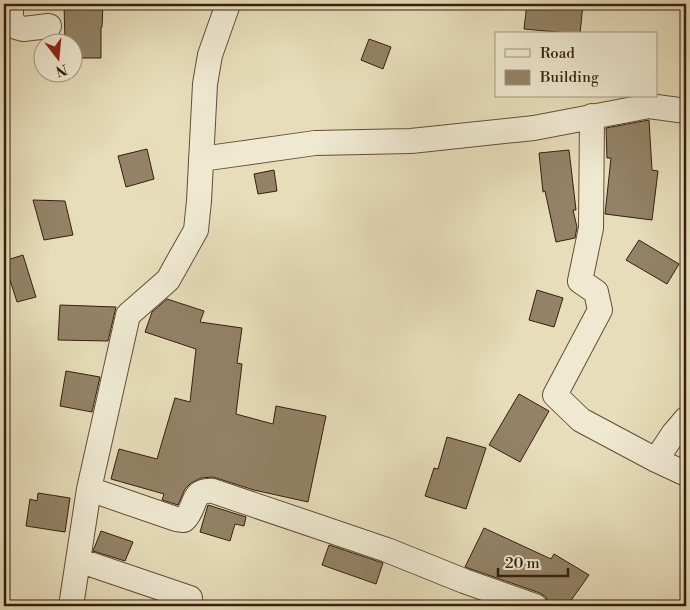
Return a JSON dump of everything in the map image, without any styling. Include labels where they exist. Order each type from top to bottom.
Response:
[{"type":"street","points":[[11,4],[11,18],[16,27],[23,29],[49,26]]},
{"type":"street","points":[[71,606],[89,489],[128,315],[168,280],[196,230],[205,84],[210,55],[228,4]]},
{"type":"street","points":[[201,159],[315,143],[411,141],[534,128],[649,106],[686,111]]},
{"type":"street","points":[[592,116],[591,228],[580,281],[596,292],[600,310],[555,395],[581,420],[686,474]]},
{"type":"street","points":[[656,460],[674,432],[686,419]]},
{"type":"street","points":[[89,489],[176,520],[184,520],[189,516],[198,493],[204,490],[213,491],[387,550],[464,582],[535,606]]},
{"type":"street","points":[[78,560],[190,598]]},
{"type":"building","points":[[64,4],[103,4],[101,58],[82,58],[82,32],[65,32]]},
{"type":"building","points":[[527,4],[583,4],[580,32],[524,29]]},
{"type":"building","points":[[369,39],[391,47],[383,69],[361,60]]},
{"type":"building","points":[[649,120],[652,170],[658,171],[652,220],[605,214],[611,158],[607,158],[606,128]]},
{"type":"building","points":[[147,149],[154,179],[126,187],[118,156]]},
{"type":"building","points":[[569,150],[576,210],[573,210],[577,227],[575,238],[556,242],[545,191],[543,192],[539,153]]},
{"type":"building","points":[[274,170],[277,191],[258,194],[254,174]]},
{"type":"building","points":[[33,200],[65,201],[73,235],[44,240]]},
{"type":"building","points":[[639,240],[679,264],[667,284],[626,260]]},
{"type":"building","points":[[23,255],[36,297],[17,302],[4,261]]},
{"type":"building","points":[[537,290],[563,298],[554,327],[529,320]]},
{"type":"building","points":[[167,299],[204,311],[200,322],[242,328],[237,363],[242,364],[236,414],[273,424],[276,406],[326,416],[308,502],[254,490],[213,477],[201,478],[191,483],[185,489],[178,505],[162,500],[164,494],[111,479],[119,449],[157,459],[175,398],[190,402],[196,349],[145,332],[152,312]]},
{"type":"building","points":[[60,305],[116,307],[108,341],[58,340]]},
{"type":"building","points":[[66,371],[100,377],[92,412],[60,406]]},
{"type":"building","points":[[519,394],[549,411],[520,462],[489,445]]},
{"type":"building","points":[[447,437],[486,448],[466,509],[425,496],[434,468],[438,469]]},
{"type":"building","points":[[38,493],[70,498],[65,532],[26,526],[30,499],[37,501]]},
{"type":"building","points":[[208,505],[246,517],[244,526],[235,524],[230,541],[200,532]]},
{"type":"building","points":[[484,528],[551,559],[554,554],[589,575],[567,606],[555,606],[548,603],[546,597],[540,593],[465,567]]},
{"type":"building","points":[[101,531],[133,542],[125,561],[93,551]]},
{"type":"building","points":[[329,545],[383,563],[376,584],[322,565]]}]
